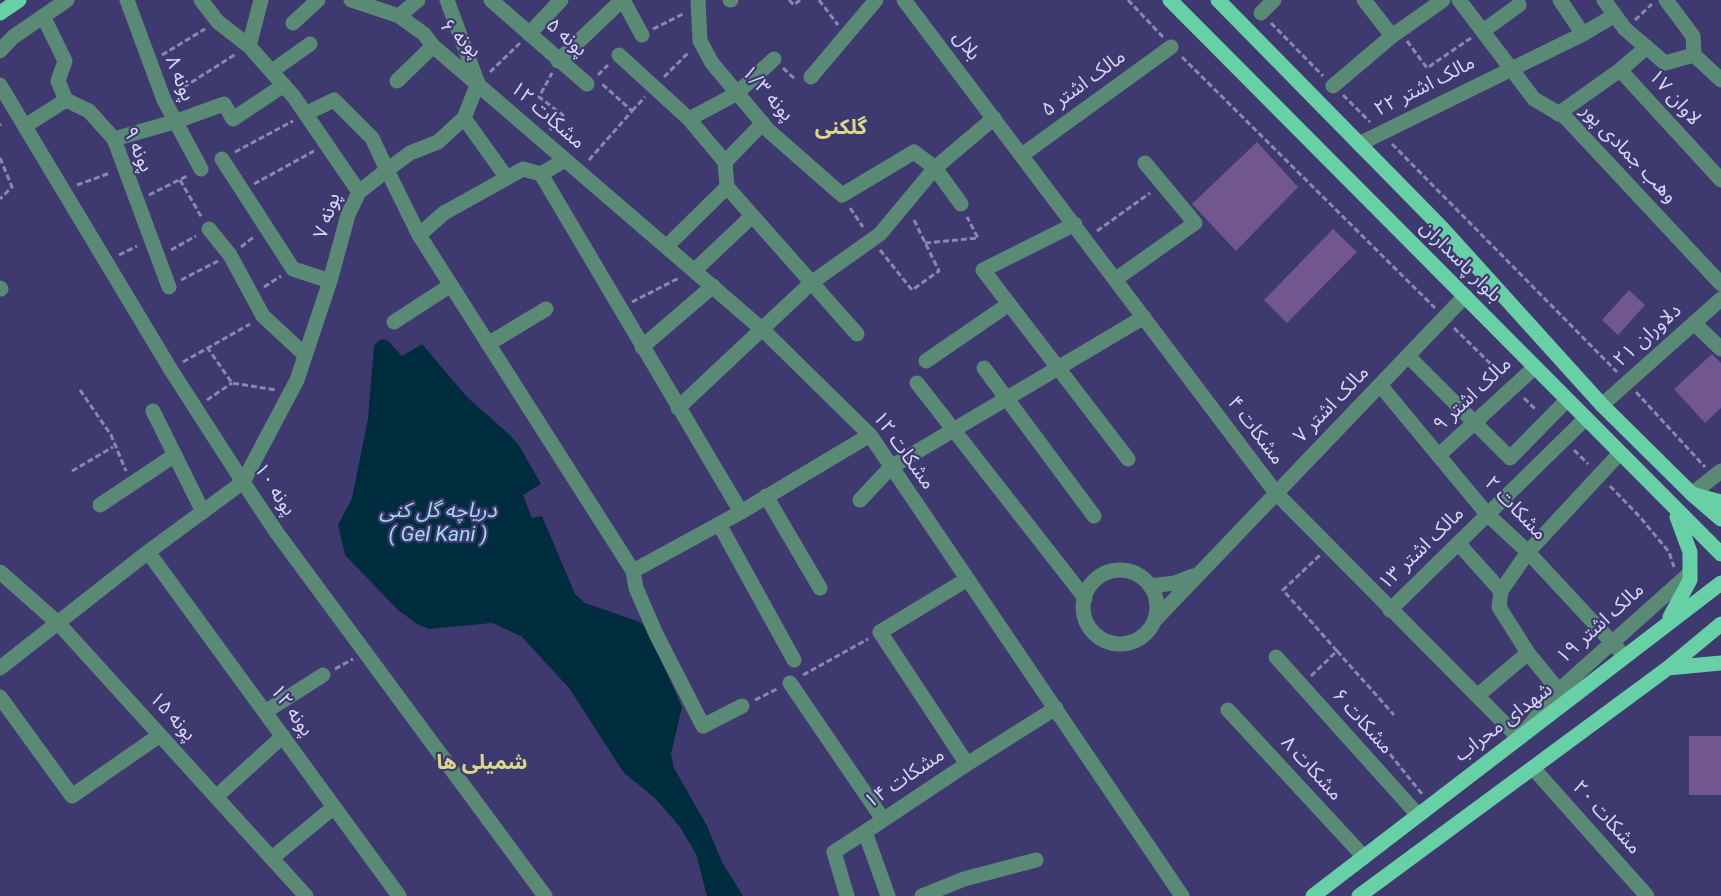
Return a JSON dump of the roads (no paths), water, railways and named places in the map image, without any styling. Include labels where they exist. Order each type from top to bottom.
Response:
[{"type":"main road","points":[[0,13],[19,0]]},
{"type":"main road","name":"بلوار پاسداران","points":[[1170,0],[1721,554]]},
{"type":"main road","name":"بلوار پاسداران","points":[[1218,0],[1442,228],[1602,405],[1692,494],[1721,519]]},
{"type":"main road","points":[[1692,494],[1721,501]]},
{"type":"main road","points":[[1665,626],[1683,597],[1690,580],[1684,578],[1690,552],[1685,532],[1671,503]]},
{"type":"main road","name":"شهدای محراب","points":[[1313,896],[1519,738],[1563,696],[1626,656],[1721,583]]},
{"type":"main road","points":[[1369,893],[1668,668],[1721,624]]},
{"type":"main road","points":[[1668,668],[1721,663]]},
{"type":"street","points":[[0,51],[13,37],[67,0]]},
{"type":"street","name":"پونه ۸","points":[[127,0],[174,123],[201,169]]},
{"type":"street","name":"پونه ۷","points":[[201,0],[218,22],[249,46],[284,85],[307,113],[359,192],[348,215],[330,281],[291,392],[243,482]]},
{"type":"street","points":[[249,46],[261,0]]},
{"type":"street","points":[[293,22],[318,0]]},
{"type":"street","name":"پونه ۶","points":[[351,0],[399,16],[424,34],[433,46],[478,83],[464,118],[438,142],[410,153],[359,192]]},
{"type":"street","points":[[399,16],[418,0]]},
{"type":"street","points":[[447,0],[478,83]]},
{"type":"street","name":"پونه ۵","points":[[491,0],[558,61],[591,81]]},
{"type":"street","points":[[530,34],[561,0]]},
{"type":"street","points":[[558,61],[622,0],[642,35]]},
{"type":"street","name":"پونه ۱/۳","points":[[698,0],[699,41],[736,94],[762,123],[842,195],[914,152],[935,168]]},
{"type":"street","points":[[811,77],[876,0]]},
{"type":"street","name":"بلال","points":[[904,0],[994,118]]},
{"type":"street","points":[[1261,13],[1275,0]]},
{"type":"street","points":[[1364,0],[1395,33]]},
{"type":"street","points":[[1334,86],[1395,33],[1443,0]]},
{"type":"street","name":"وهب جمادی پور","points":[[1460,0],[1534,99],[1565,117],[1721,284]]},
{"type":"street","points":[[1560,0],[1583,34]]},
{"type":"street","points":[[1604,0],[1625,29],[1665,63],[1694,55]]},
{"type":"street","points":[[1666,0],[1694,36],[1694,55],[1721,80]]},
{"type":"street","points":[[1483,31],[1519,5]]},
{"type":"street","name":"مالک اشتر ۲۲","points":[[1359,144],[1583,34],[1615,15]]},
{"type":"street","points":[[25,126],[66,100],[58,81],[65,61],[43,16]]},
{"type":"street","points":[[272,71],[310,44]]},
{"type":"street","points":[[397,81],[433,46]]},
{"type":"street","name":"مالک اشتر ۵","points":[[1022,154],[1171,47]]},
{"type":"street","points":[[1558,114],[1620,70],[1647,47]]},
{"type":"street","points":[[619,55],[689,119],[725,162],[727,187],[751,217],[857,334]]},
{"type":"street","points":[[689,119],[736,94],[774,59]]},
{"type":"street","name":"لاوان ۱۷","points":[[1620,70],[1721,180]]},
{"type":"street","name":"مشکات ۱۲","points":[[478,83],[541,140],[764,330],[870,435],[1182,896]]},
{"type":"street","name":"پونه ۱۰","points":[[0,85],[171,370],[243,482],[545,896]]},
{"type":"street","points":[[114,139],[174,123],[224,104],[233,119],[284,85]]},
{"type":"street","name":"پونه ۹","points":[[66,100],[89,111],[114,139],[169,287]]},
{"type":"street","points":[[307,113],[334,100],[372,138],[419,235],[633,571],[636,588],[656,634],[703,726],[742,706]]},
{"type":"street","points":[[464,118],[507,178]]},
{"type":"street","points":[[678,408],[764,330],[811,283],[872,240],[935,168],[994,118]]},
{"type":"street","name":"مشکات ۴","points":[[994,118],[1276,494],[1519,738]]},
{"type":"street","points":[[725,162],[762,123]]},
{"type":"street","points":[[222,159],[293,268],[330,281]]},
{"type":"street","points":[[541,174],[565,160]]},
{"type":"street","points":[[1116,279],[1195,223],[1145,163]]},
{"type":"street","points":[[935,168],[961,204]]},
{"type":"street","points":[[419,235],[444,213],[523,169],[541,174],[741,512]]},
{"type":"street","points":[[667,246],[727,187]]},
{"type":"street","points":[[695,270],[751,217]]},
{"type":"street","points":[[1075,224],[983,270],[1128,459]]},
{"type":"street","points":[[209,229],[230,255],[263,316],[304,354]]},
{"type":"street","points":[[394,322],[451,285]]},
{"type":"street","points":[[642,347],[713,286]]},
{"type":"street","name":"مالک اشتر ۷","points":[[1154,621],[1465,296]]},
{"type":"street","name":"دلاوران ۲۱","points":[[1602,405],[1721,299]]},
{"type":"street","points":[[926,361],[1009,304]]},
{"type":"street","points":[[488,344],[546,309]]},
{"type":"street","points":[[860,500],[891,467],[954,432],[1144,317]]},
{"type":"street","points":[[1694,323],[1721,349]]},
{"type":"street","points":[[1408,356],[1475,420],[1510,458],[1568,400]]},
{"type":"street","name":"مالک اشتر ۹","points":[[1439,455],[1535,367]]},
{"type":"street","points":[[984,368],[1094,516]]},
{"type":"street","points":[[917,384],[1085,598]]},
{"type":"street","name":"مشکات ۲","points":[[1380,385],[1487,514],[1528,552],[1626,656]]},
{"type":"street","points":[[153,411],[203,512]]},
{"type":"street","name":"مالک اشتر ۱۳","points":[[1390,610],[1586,418]]},
{"type":"street","points":[[633,571],[741,512],[870,435]]},
{"type":"street","points":[[1563,696],[1528,653],[1499,607],[1501,591],[1528,552],[1620,453]]},
{"type":"street","points":[[100,505],[174,455]]},
{"type":"street","points":[[1692,494],[1717,474]]},
{"type":"street","points":[[0,668],[148,552],[243,482]]},
{"type":"street","points":[[766,496],[820,588]]},
{"type":"street","points":[[719,524],[794,660]]},
{"type":"street","points":[[1458,543],[1501,591]]},
{"type":"street","name":"پونه ۱۲","points":[[148,552],[399,896]]},
{"type":"street","points":[[1118,570],[1136,574],[1150,586],[1155,597],[1154,621],[1144,635],[1128,644],[1105,641],[1088,625],[1084,614],[1085,598],[1095,580],[1118,570]]},
{"type":"street","name":"پونه ۱۵","points":[[0,573],[59,624],[306,896]]},
{"type":"street","points":[[1150,586],[1175,583],[1196,575]]},
{"type":"street","name":"مالک اشتر ۱۹","points":[[1563,696],[1612,642],[1684,578]]},
{"type":"street","points":[[966,580],[880,632],[967,764]]},
{"type":"street","points":[[1477,696],[1528,653]]},
{"type":"street","name":"مشکات ۶","points":[[1276,657],[1418,816]]},
{"type":"street","points":[[265,712],[323,675]]},
{"type":"street","points":[[790,683],[882,818]]},
{"type":"street","points":[[0,698],[72,796],[160,735]]},
{"type":"street","name":"مشکات ۱۴","points":[[888,896],[865,832],[882,818],[1056,708]]},
{"type":"street","name":"مشکات ۸","points":[[1228,710],[1364,857]]},
{"type":"street","points":[[216,796],[283,736]]},
{"type":"street","name":"مشکات ۲۰","points":[[1533,768],[1647,896]]},
{"type":"street","points":[[272,858],[334,807]]},
{"type":"street","points":[[847,896],[834,852],[865,832]]},
{"type":"street","points":[[922,896],[964,879],[1036,860]]},
{"type":"water","name":"دریاچه گل کنی ( Gel Kani )","points":[[381,339],[388,341],[402,356],[422,344],[467,397],[509,434],[520,447],[541,484],[523,495],[532,518],[542,516],[575,594],[585,603],[640,622],[647,629],[682,707],[671,754],[674,768],[707,826],[722,862],[743,896],[707,896],[696,854],[680,827],[655,798],[624,773],[569,688],[521,636],[492,623],[429,629],[417,624],[398,610],[345,555],[338,525],[352,498],[368,419],[374,345]]},
{"type":"district","name":"گلکنی","points":[[841,129]]},
{"type":"district","name":"شمیلی ها","points":[[482,764]]}]
